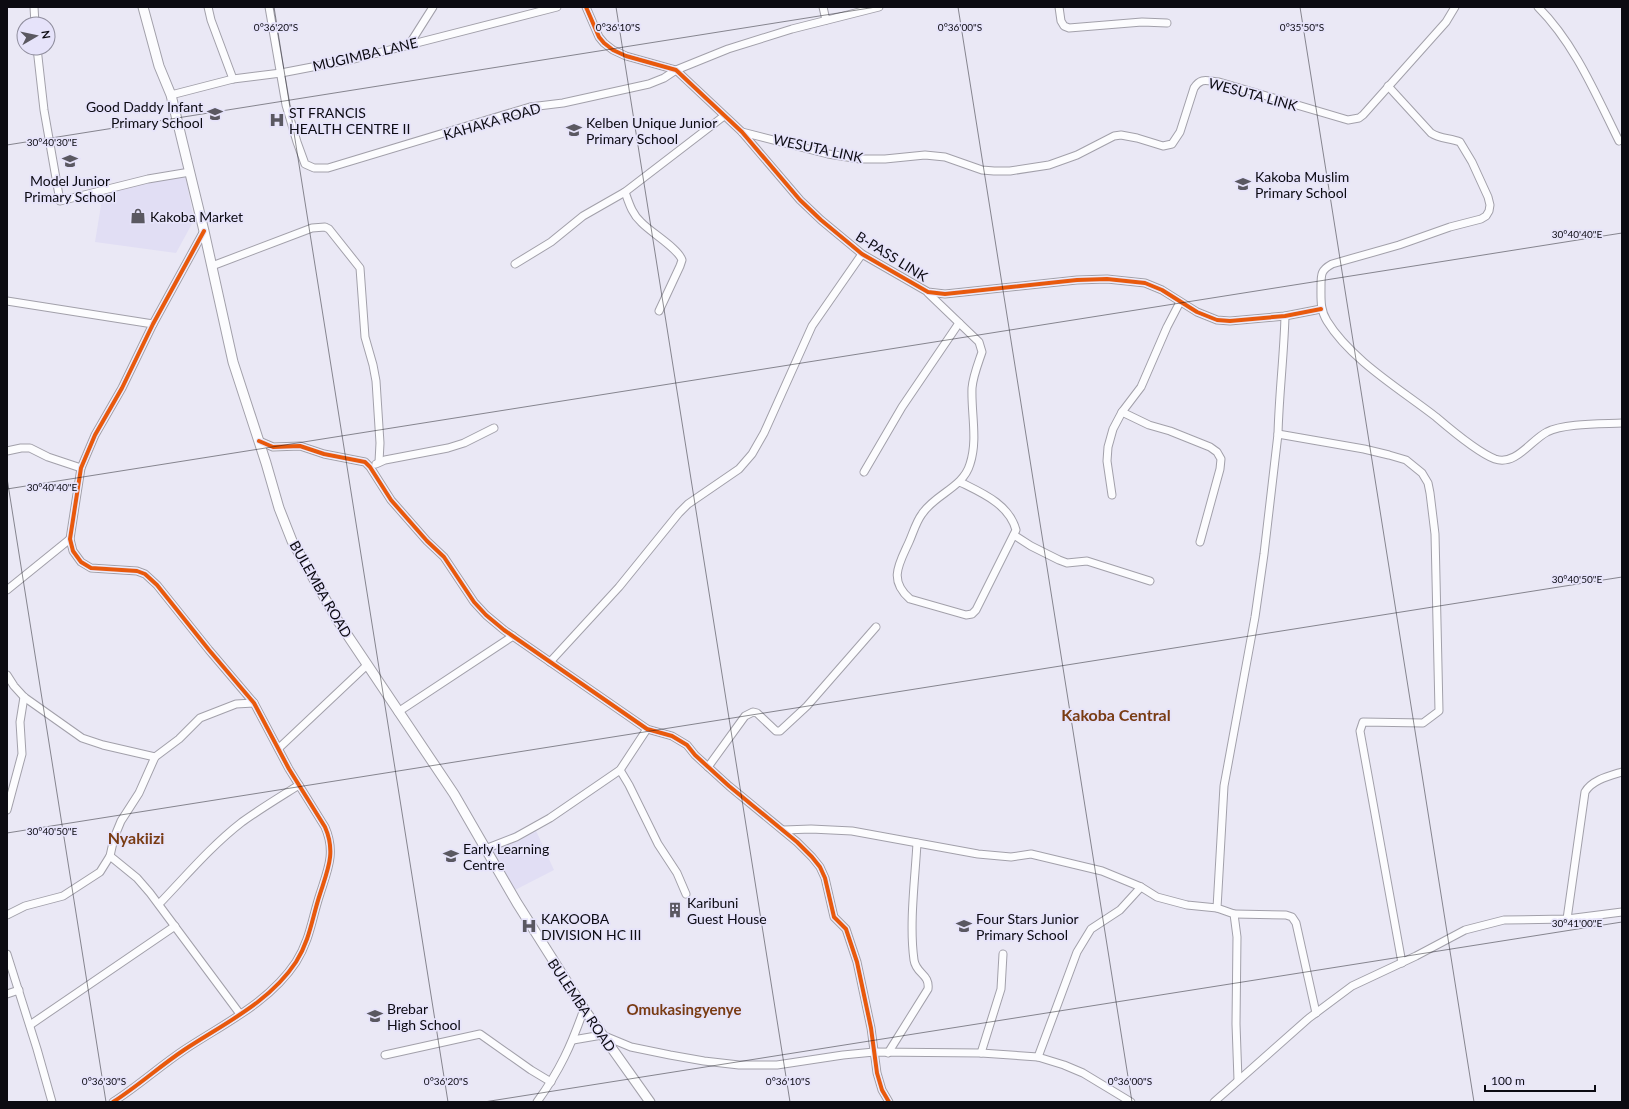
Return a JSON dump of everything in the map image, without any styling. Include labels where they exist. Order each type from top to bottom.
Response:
[{"type":"main road","name":"BULEMBA ROAD","points":[[143,7],[159,66],[171,95],[204,231],[233,362],[279,508],[292,542],[338,621],[454,794],[517,903],[584,1009],[650,1102]]},
{"type":"street","points":[[208,7],[211,20],[234,79]]},
{"type":"street","name":"KAHAKA ROAD","points":[[269,7],[286,105],[301,156],[305,164],[314,168],[328,168],[530,107],[563,103],[649,84],[664,78],[676,70],[728,49],[826,20],[879,7]]},
{"type":"street","points":[[409,45],[433,7]]},
{"type":"street","name":"MUGIMBA LANE","points":[[171,95],[234,79],[281,73],[354,59],[557,7]]},
{"type":"street","name":"B-PASS LINK","points":[[586,7],[599,37],[612,50],[626,56],[676,70],[742,132],[800,200],[821,220],[862,254],[928,292],[944,294],[1077,280],[1107,279],[1145,283],[1162,290],[1197,312],[1217,320],[1230,322],[1285,316],[1321,309]]},
{"type":"street","points":[[823,7],[826,20]]},
{"type":"street","points":[[1059,7],[1061,21],[1064,26],[1069,28],[1135,22],[1167,23]]},
{"type":"street","name":"WESUTA LINK","points":[[742,132],[828,154],[860,159],[885,159],[925,155],[945,157],[982,170],[1010,171],[1049,165],[1077,155],[1114,136],[1121,135],[1137,138],[1163,146],[1172,144],[1180,132],[1194,88],[1198,82],[1201,81],[1219,82],[1348,120],[1359,118],[1446,22],[1455,7]]},
{"type":"street","points":[[1538,7],[1552,21],[1570,46],[1619,141]]},
{"type":"street","points":[[38,56],[44,110],[60,201],[148,179],[190,172]]},
{"type":"street","points":[[1388,86],[1431,133],[1437,137],[1453,139],[1460,142],[1483,185],[1488,197],[1489,211],[1486,216],[1481,219],[1450,227],[1399,245],[1332,264],[1325,268],[1322,271],[1321,277],[1321,309],[1326,320],[1339,338],[1357,355],[1457,434],[1495,459],[1504,460],[1514,457],[1548,431],[1569,427],[1622,423]]},
{"type":"street","points":[[515,264],[551,242],[583,216],[625,192],[724,116]]},
{"type":"street","points":[[625,192],[632,211],[641,223],[677,252],[682,260],[659,311]]},
{"type":"street","points":[[212,266],[312,228],[325,227],[329,229],[360,268],[362,273],[361,283],[365,337],[373,365],[377,387],[380,443],[379,462]]},
{"type":"street","points":[[114,1102],[151,1076],[185,1049],[240,1014],[276,987],[296,961],[310,933],[318,898],[328,867],[331,850],[329,836],[325,827],[254,703],[157,585],[145,574],[137,571],[91,568],[81,562],[74,551],[70,539],[81,468],[95,435],[122,388],[153,324],[204,231]]},
{"type":"street","points":[[550,662],[619,587],[679,513],[688,504],[739,469],[752,454],[764,434],[812,326],[862,254]]},
{"type":"street","points":[[928,292],[979,342],[982,352],[972,388],[972,457],[965,476],[960,482],[930,505],[922,514],[896,571],[899,585],[904,594],[910,599],[966,615],[972,614],[976,610],[1016,530],[1006,512],[993,499],[960,482]]},
{"type":"street","points":[[7,301],[153,324]]},
{"type":"street","points":[[1112,495],[1107,460],[1108,447],[1113,429],[1122,412],[1141,387],[1180,302]]},
{"type":"street","points":[[1217,908],[1224,786],[1255,617],[1264,554],[1278,434],[1278,415],[1284,360],[1285,316]]},
{"type":"street","points":[[864,472],[902,407],[959,323]]},
{"type":"street","points":[[1122,412],[1149,425],[1170,431],[1210,447],[1217,452],[1221,458],[1220,468],[1200,542]]},
{"type":"street","points":[[370,466],[379,462],[448,448],[464,443],[494,428]]},
{"type":"street","points":[[1278,434],[1364,448],[1406,460],[1422,473],[1428,484],[1435,534],[1439,711],[1423,723],[1363,722],[1360,731],[1402,962]]},
{"type":"street","points":[[259,441],[274,447],[295,446],[307,448],[324,454],[365,462],[370,466],[390,500],[427,542],[444,557],[474,602],[486,615],[513,636],[647,729],[672,736],[687,745],[708,767],[768,820],[784,830],[812,857],[825,878],[834,917],[846,929],[856,962],[871,1028],[877,1073],[882,1090],[889,1102]]},
{"type":"street","points":[[7,451],[30,448],[48,457],[81,468]]},
{"type":"street","points":[[1014,535],[1031,546],[1067,563],[1087,561],[1150,581]]},
{"type":"street","points":[[7,590],[70,539]]},
{"type":"street","points":[[708,767],[745,716],[750,713],[758,713],[776,731],[780,730],[807,706],[876,627]]},
{"type":"street","points":[[398,712],[513,636]]},
{"type":"street","points":[[279,748],[367,665]]},
{"type":"street","points":[[7,675],[24,697],[82,738],[103,746],[155,757]]},
{"type":"street","points":[[7,810],[22,754],[20,722],[24,697]]},
{"type":"street","points":[[7,915],[25,906],[63,896],[100,872],[110,856],[114,838],[121,822],[139,793],[155,757],[179,739],[200,718],[236,704],[254,703]]},
{"type":"street","points":[[485,849],[516,837],[550,818],[620,770],[647,729]]},
{"type":"street","points":[[620,770],[658,844],[677,873],[686,894]]},
{"type":"street","points":[[1567,919],[1585,792],[1588,786],[1593,783],[1622,772]]},
{"type":"street","points":[[159,904],[206,854],[242,822],[299,784]]},
{"type":"street","points":[[784,830],[811,828],[852,831],[998,856],[1011,857],[1031,854],[1102,871],[1141,887],[1157,897],[1187,905],[1217,908],[1234,914],[1286,914],[1292,917],[1296,923],[1316,1013]]},
{"type":"street","points":[[888,1052],[928,989],[929,983],[927,978],[916,968],[914,956],[913,918],[917,843]]},
{"type":"street","points":[[110,856],[137,878],[159,904],[240,1014]]},
{"type":"street","points":[[1038,1057],[1077,952],[1082,943],[1091,929],[1120,910],[1141,887]]},
{"type":"street","points":[[1214,1102],[1316,1013],[1352,986],[1416,956],[1465,930],[1504,920],[1567,919],[1622,912]]},
{"type":"street","points":[[1234,914],[1237,937],[1236,1024],[1238,1080]]},
{"type":"street","points":[[30,1026],[175,926]]},
{"type":"street","points":[[7,954],[52,1102]]},
{"type":"street","points":[[981,1053],[1001,989],[1003,954]]},
{"type":"street","points":[[7,994],[19,990]]},
{"type":"street","points":[[537,1102],[552,1082],[563,1062],[584,1009]]},
{"type":"street","points":[[385,1055],[480,1034],[531,1070],[552,1082]]},
{"type":"street","points":[[573,1040],[602,1035],[631,1047],[704,1062],[739,1065],[777,1065],[874,1052],[981,1053],[1038,1057],[1064,1065],[1131,1102]]},
{"type":"shaded area","points":[[184,168],[194,220],[176,253],[95,242],[104,187]]},
{"type":"shaded area","points":[[533,824],[554,870],[513,891],[485,845]]},
{"type":"cycle path","points":[[586,7],[599,37],[604,43],[613,50],[626,56],[676,70],[742,132],[800,200],[821,220],[862,254],[928,292],[945,294],[1077,280],[1107,279],[1145,283],[1162,290],[1197,312],[1217,320],[1230,321],[1285,316],[1321,309]]},
{"type":"cycle path","points":[[113,1102],[184,1050],[244,1012],[273,989],[285,976],[296,962],[305,945],[330,860],[330,844],[325,827],[289,769],[254,703],[157,585],[145,574],[137,571],[91,568],[81,562],[73,551],[70,539],[81,468],[95,435],[122,388],[153,324],[204,231]]},
{"type":"cycle path","points":[[259,441],[273,447],[300,446],[324,454],[365,462],[370,467],[391,500],[427,541],[444,557],[474,602],[486,615],[504,630],[647,729],[672,736],[687,745],[695,755],[729,786],[797,842],[812,857],[820,867],[825,878],[834,917],[846,929],[857,962],[871,1028],[877,1073],[882,1090],[889,1102]]},
{"type":"place","name":"Good Daddy Infant Primary School","points":[[215,114]]},
{"type":"place","name":"ST FRANCIS HEALTH CENTRE II","points":[[277,120]]},
{"type":"place","name":"Kelben Unique Junior Primary School","points":[[574,130]]},
{"type":"place","name":"Model Junior Primary School","points":[[70,161]]},
{"type":"place","name":"Kakoba Muslim Primary School","points":[[1243,184]]},
{"type":"place","name":"Kakoba Market","points":[[138,216]]},
{"type":"place","name":"Early Learning Centre","points":[[451,856]]},
{"type":"place","name":"Karibuni Guest House","points":[[675,910]]},
{"type":"place","name":"KAKOOBA DIVISION HC III","points":[[529,926]]},
{"type":"place","name":"Four Stars Junior Primary School","points":[[964,926]]},
{"type":"place","name":"Brebar High School","points":[[375,1016]]},
{"type":"district","name":"Kakoba Central","points":[[1116,714]]},
{"type":"district","name":"Nyakiizi","points":[[136,837]]},
{"type":"district","name":"Omukasingyenye","points":[[684,1009]]}]
